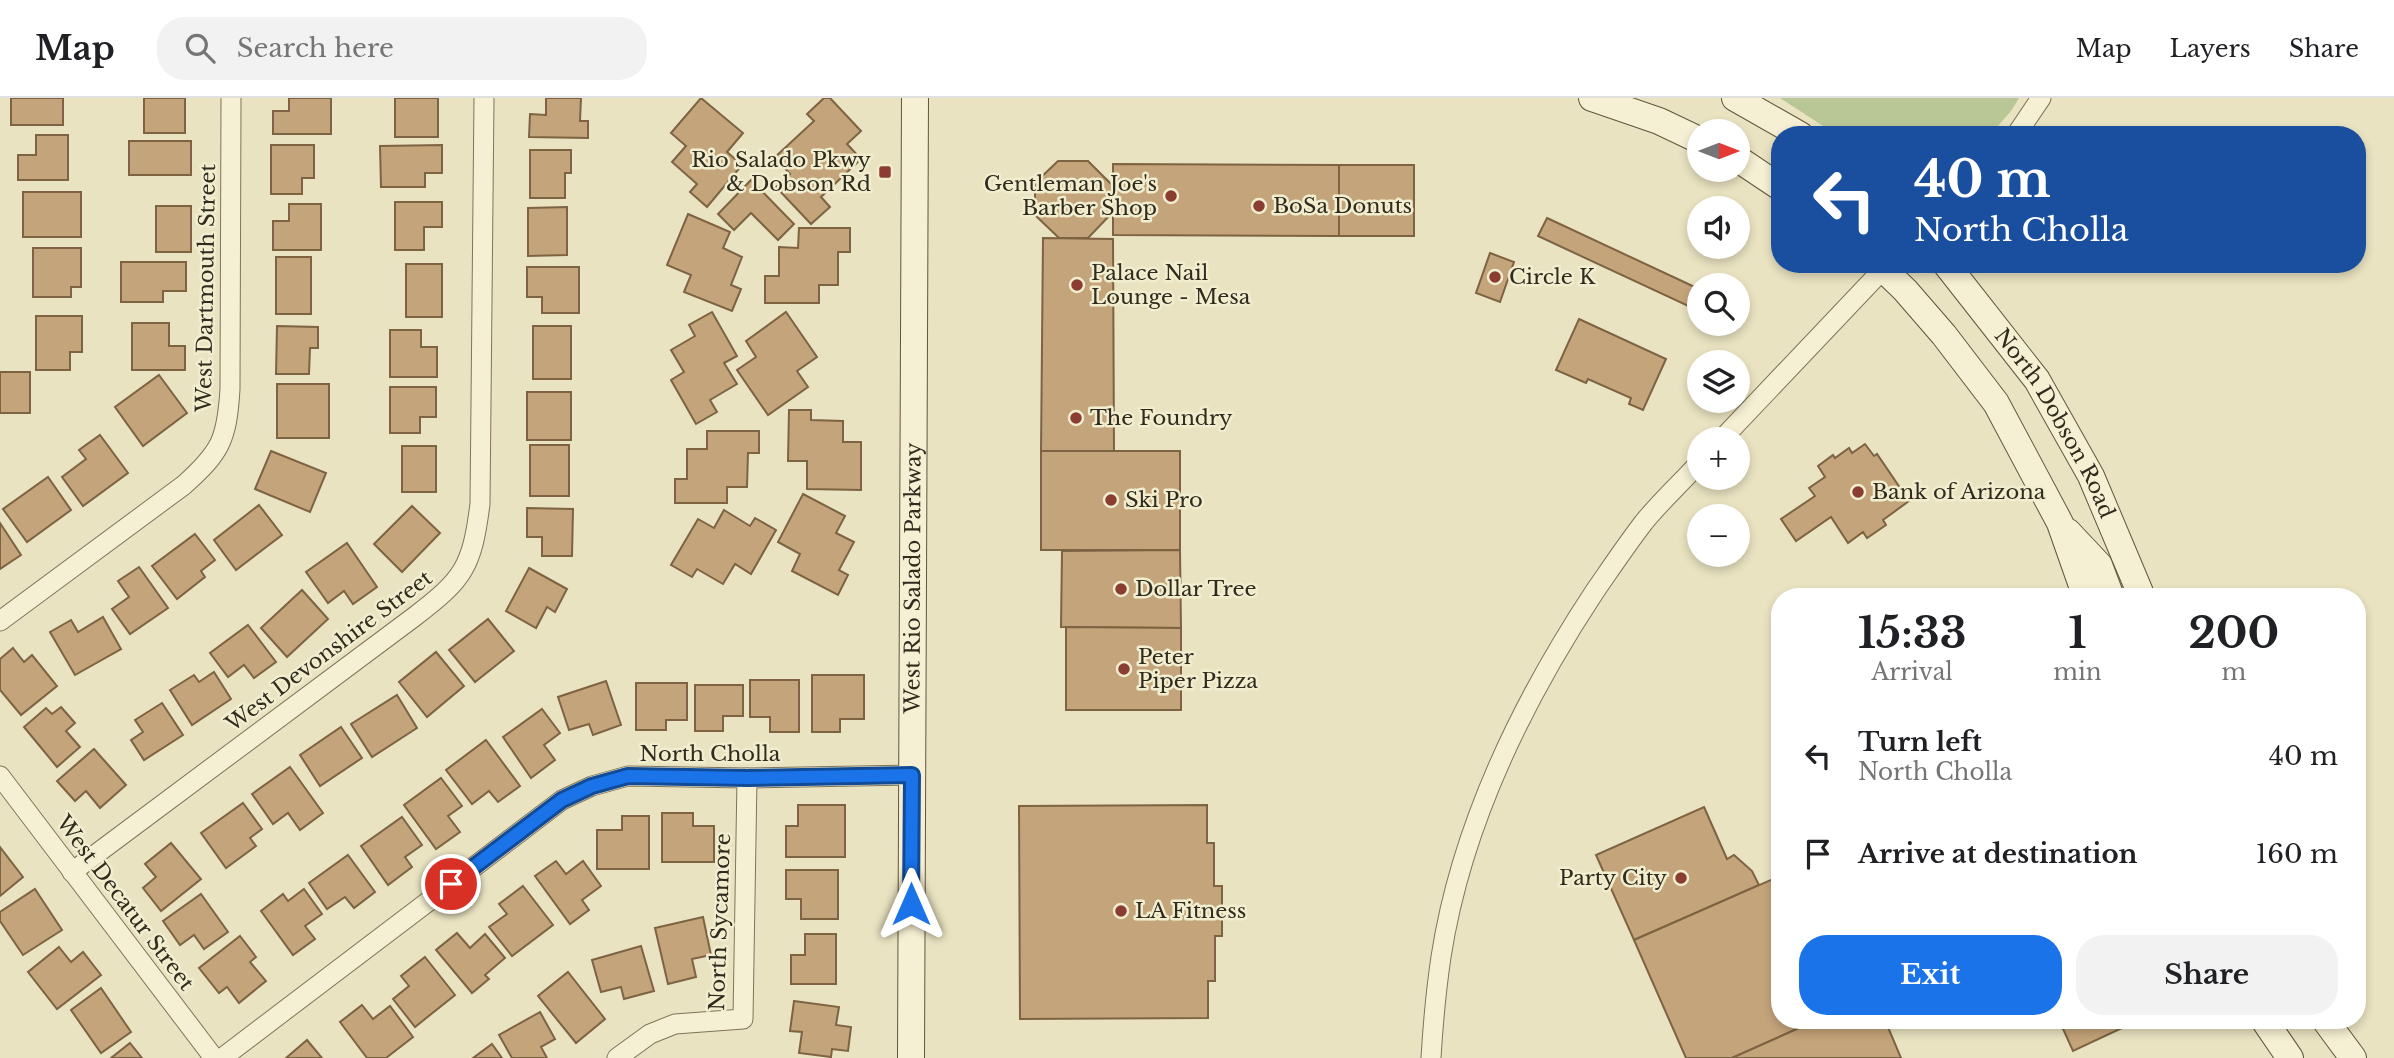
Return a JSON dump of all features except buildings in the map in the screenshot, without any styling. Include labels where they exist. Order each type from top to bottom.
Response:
[{"type":"main road","name":"West Rio Salado Parkway","points":[[911,1058],[915,98]]},
{"type":"main road","points":[[1592,98],[1659,121],[1687,134]]},
{"type":"main road","points":[[1735,98],[1784,126]]},
{"type":"main road","points":[[1750,167],[1771,181]]},
{"type":"main road","name":"North Dobson Road","points":[[1889,273],[1944,335],[1996,403],[2060,523],[2083,588]]},
{"type":"main road","name":"North Dobson Road","points":[[1953,273],[2037,380],[2091,476],[2138,588]]},
{"type":"main road","points":[[2060,523],[2099,565],[2108,588]]},
{"type":"main road","points":[[2270,1029],[2290,1058]]},
{"type":"main road","points":[[2332,1029],[2353,1058]]},
{"type":"street","name":"West Dartmouth Street","points":[[0,621],[184,485],[206,466],[220,446],[228,421],[230,389],[231,98]]},
{"type":"street","name":"West Devonshire Street","points":[[72,872],[446,593],[466,568],[475,541],[480,504],[484,98]]},
{"type":"street","points":[[2022,126],[2041,98]]},
{"type":"street","points":[[1733,427],[1876,273]]},
{"type":"street","points":[[1431,1058],[1441,956],[1455,894],[1471,840],[1512,735],[1546,668],[1612,566],[1645,521],[1687,476]]},
{"type":"street","name":"North Cholla","points":[[222,1058],[562,800],[592,786],[628,776],[747,778],[912,775]]},
{"type":"street","name":"West Decatur Street","points":[[0,776],[214,1058]]},
{"type":"street","name":"North Sycamore","points":[[617,1058],[650,1034],[674,1024],[743,1019],[747,778]]},
{"type":"green space","points":[[1780,98],[2019,98],[1998,126],[1823,126]]},
{"type":"place","name":"Rio Salado Pkwy & Dobson Rd","points":[[885,172]]},
{"type":"place","name":"Gentleman Joe's Barber Shop","points":[[1171,196]]},
{"type":"place","name":"BoSa Donuts","points":[[1259,206]]},
{"type":"place","name":"Circle K","points":[[1495,277]]},
{"type":"place","name":"Palace Nail Lounge - Mesa","points":[[1077,285]]},
{"type":"place","name":"The Foundry","points":[[1076,418]]},
{"type":"place","name":"Bank of Arizona","points":[[1858,492]]},
{"type":"place","name":"Ski Pro","points":[[1111,500]]},
{"type":"place","name":"Dollar Tree","points":[[1121,589]]},
{"type":"place","name":"Peter Piper Pizza","points":[[1124,669]]},
{"type":"place","name":"Party City","points":[[1681,878]]},
{"type":"place","name":"LA Fitness","points":[[1121,911]]},
{"type":"route","points":[[451,884],[562,800],[592,786],[628,776],[747,778],[912,775],[911,904]]}]
